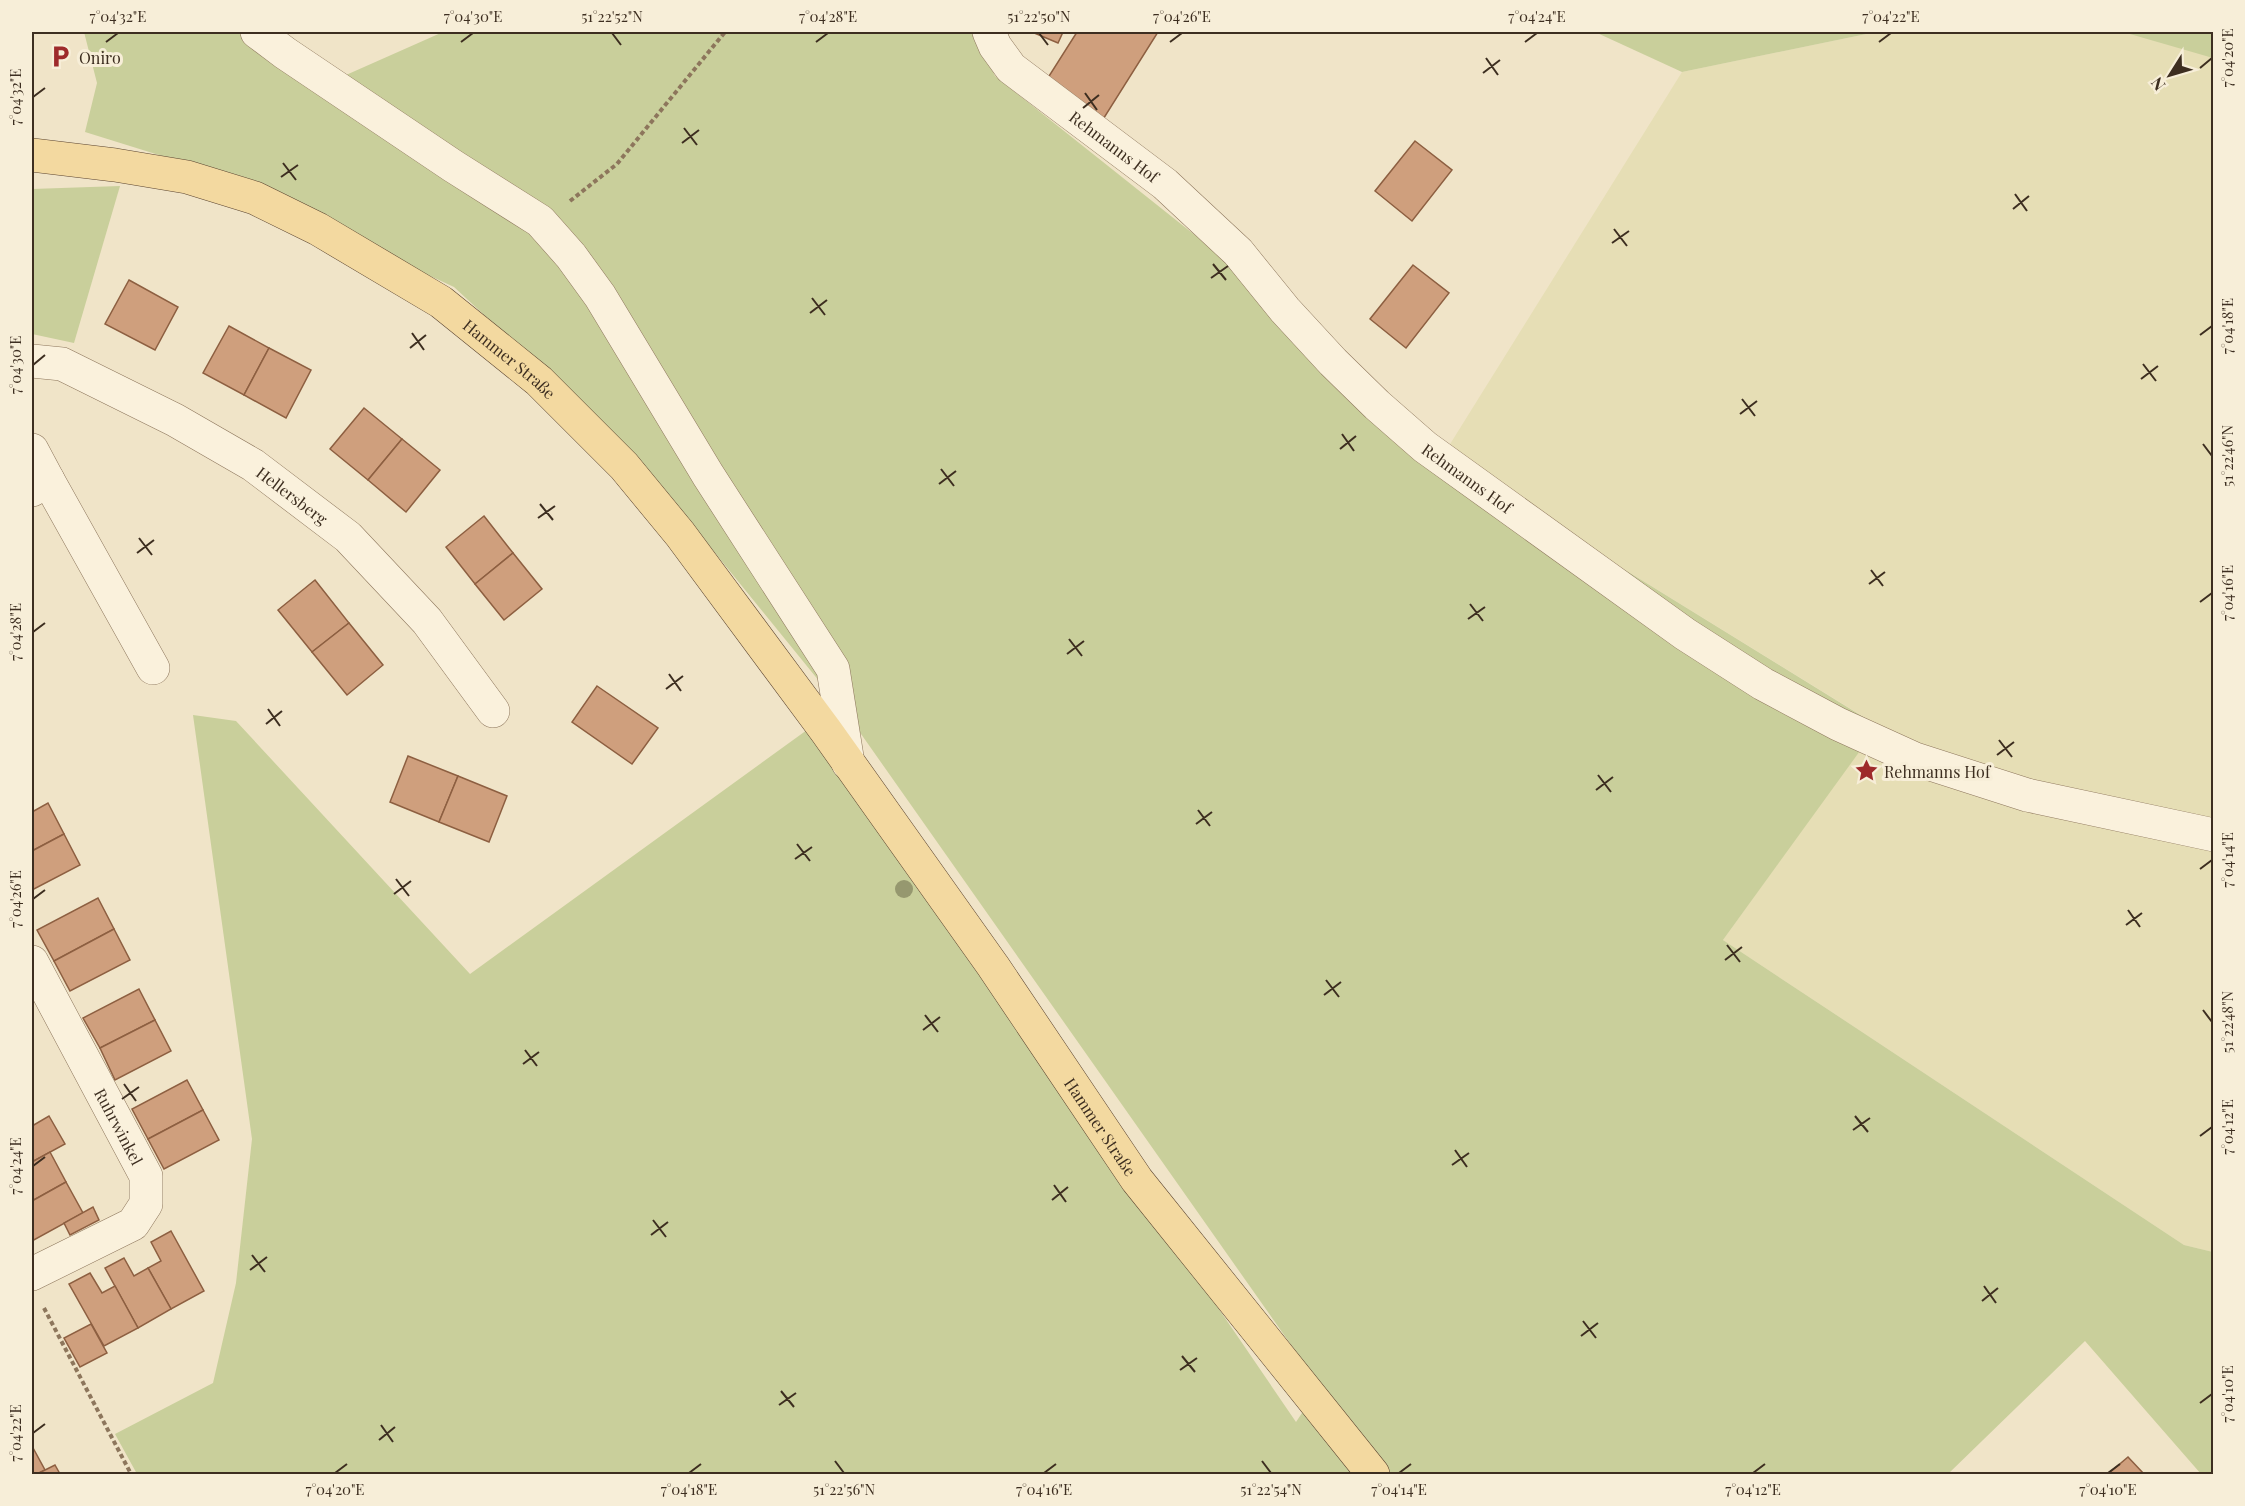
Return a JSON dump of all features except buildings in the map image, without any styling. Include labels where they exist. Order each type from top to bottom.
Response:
[{"type":"main road","name":"Hammer Straße","points":[[32,155],[116,165],[187,177],[255,198],[318,229],[441,302],[539,381],[624,466],[694,552],[993,966],[1137,1180],[1373,1474]]},
{"type":"street","name":"Hammer Straße","points":[[256,32],[453,166],[540,221],[571,256],[600,296],[708,476],[832,669],[848,763]]},
{"type":"street","name":"Rehmanns Hof","points":[[989,32],[995,46],[1011,68],[1165,184],[1238,252],[1285,310],[1384,412],[1425,447],[1685,634],[1763,684],[1838,724],[1915,759],[2027,795],[2214,835]]},
{"type":"street","name":"Hellersberg","points":[[32,361],[62,364],[175,420],[253,465],[339,530],[427,621],[493,711]]},
{"type":"street","points":[[32,450],[40,485],[153,668]]},
{"type":"street","name":"Ruhrwinkel","points":[[32,962],[146,1176],[146,1204],[133,1224],[32,1274]]},
{"type":"path","points":[[540,221],[603,177],[617,164],[726,32]]},
{"type":"path","points":[[43,1306],[131,1474]]},
{"type":"shaded area","points":[[1876,32],[2126,32],[2213,57],[2213,1252],[2184,1245],[1723,940],[1877,725],[1442,457],[1682,72]]},
{"type":"green space","points":[[84,32],[284,32],[346,75],[443,32],[974,32],[995,76],[1235,267],[1442,457],[1878,726],[1723,940],[2184,1245],[2213,1252],[2213,1474],[2201,1474],[2085,1341],[1948,1474],[137,1474],[115,1434],[213,1383],[236,1283],[252,1139],[193,715],[236,721],[470,974],[818,722],[1296,1422],[1320,1386],[854,724],[638,458],[454,287],[191,165],[85,132],[97,83]]},
{"type":"green space","points":[[1595,32],[1876,32],[1682,72]]},
{"type":"green space","points":[[2123,32],[2213,32],[2213,58]]},
{"type":"green space","points":[[120,186],[74,343],[32,334],[32,189]]},
{"type":"place","name":"Oniro","points":[[61,57]]},
{"type":"place","name":"Rehmanns Hof","points":[[1866,771]]}]
